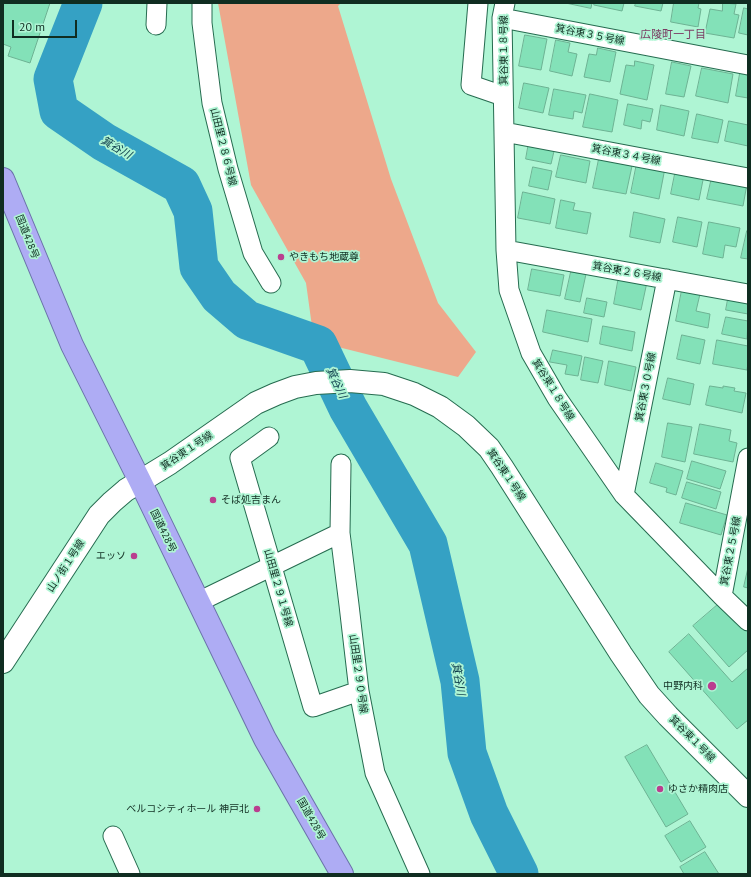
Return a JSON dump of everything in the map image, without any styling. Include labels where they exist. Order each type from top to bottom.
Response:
[{"type":"highway","name":"国道428号","points":[[3,179],[72,344],[265,739],[342,874]]},
{"type":"street","points":[[156,25],[157,3]]},
{"type":"street","name":"山田里２８６号線","points":[[202,3],[202,23],[212,103],[228,169],[252,253],[271,283]]},
{"type":"street","name":"箕谷東１８号線","points":[[478,3],[471,85],[503,96]]},
{"type":"street","name":"箕谷東１８号線","points":[[504,11],[503,96],[506,250],[509,290],[531,353],[557,398],[624,495],[748,621]]},
{"type":"street","name":"箕谷東３５号線","points":[[504,11],[748,65]]},
{"type":"street","name":"箕谷東３４号線","points":[[504,132],[748,178]]},
{"type":"street","name":"箕谷東２６号線","points":[[506,250],[748,294]]},
{"type":"street","name":"箕谷東３０号線","points":[[624,495],[667,279]]},
{"type":"street","name":"箕谷東１号線","points":[[140,481],[170,463],[256,403],[296,387],[316,383],[350,381],[384,384],[414,394],[440,407],[466,426],[489,448],[645,690],[668,716],[748,796]]},
{"type":"street","name":"山田里２９１号線","points":[[269,437],[240,458],[313,707],[359,691]]},
{"type":"street","name":"箕谷東２５号線","points":[[722,596],[748,458]]},
{"type":"street","name":"山田里２９０号線","points":[[341,464],[340,533],[350,605],[359,691],[374,774],[420,874]]},
{"type":"street","name":"山ノ街１号線","points":[[3,662],[99,515],[126,490],[140,481]]},
{"type":"street","points":[[198,602],[340,533]]},
{"type":"street","points":[[113,836],[130,874]]},
{"type":"shaded area","points":[[218,3],[341,3],[338,6],[391,179],[438,303],[476,352],[458,377],[314,341],[306,283],[251,185]]},
{"type":"building","points":[[3,3],[50,3],[30,63],[8,56],[11,47],[3,44]]},
{"type":"building","points":[[566,3],[592,3],[591,8]]},
{"type":"building","points":[[595,3],[624,3],[622,11],[594,5]]},
{"type":"building","points":[[636,3],[663,3],[661,11],[635,6]]},
{"type":"building","points":[[674,3],[699,3],[698,8],[701,9],[698,27],[671,22]]},
{"type":"building","points":[[723,3],[736,4],[734,14],[739,15],[734,38],[705,33],[710,9],[722,11]]},
{"type":"building","points":[[744,8],[748,9],[748,35],[739,33]]},
{"type":"building","points":[[525,35],[547,39],[541,70],[519,66]]},
{"type":"building","points":[[556,40],[570,43],[568,52],[577,54],[572,76],[550,71]]},
{"type":"building","points":[[598,48],[616,52],[610,82],[584,77],[589,54],[596,55]]},
{"type":"building","points":[[635,61],[654,65],[647,100],[620,94],[626,65],[634,66]]},
{"type":"building","points":[[672,62],[691,66],[684,97],[666,94]]},
{"type":"building","points":[[702,68],[733,74],[728,103],[696,96]]},
{"type":"building","points":[[741,68],[748,70],[748,98],[736,96]]},
{"type":"building","points":[[524,83],[549,88],[543,113],[519,108]]},
{"type":"building","points":[[554,89],[586,95],[582,113],[574,111],[573,119],[549,115]]},
{"type":"building","points":[[590,94],[618,100],[612,132],[583,127]]},
{"type":"building","points":[[628,104],[653,109],[650,122],[642,120],[641,129],[624,125]]},
{"type":"building","points":[[661,105],[689,111],[684,136],[657,130]]},
{"type":"building","points":[[697,114],[723,120],[718,143],[692,138]]},
{"type":"building","points":[[729,121],[748,125],[748,146],[725,141]]},
{"type":"building","points":[[529,142],[555,147],[551,164],[526,159]]},
{"type":"building","points":[[561,155],[590,161],[586,183],[556,177]]},
{"type":"building","points":[[599,159],[632,166],[626,194],[593,188]]},
{"type":"building","points":[[637,163],[665,168],[659,199],[631,193]]},
{"type":"building","points":[[533,167],[552,171],[548,190],[529,186]]},
{"type":"building","points":[[676,169],[704,175],[699,200],[671,194]]},
{"type":"building","points":[[712,177],[747,184],[743,206],[707,199]]},
{"type":"building","points":[[523,192],[555,199],[550,224],[518,218]]},
{"type":"building","points":[[561,200],[575,203],[573,210],[591,213],[587,234],[556,228]]},
{"type":"building","points":[[634,212],[665,219],[660,243],[630,237]]},
{"type":"building","points":[[678,217],[702,222],[697,247],[673,242]]},
{"type":"building","points":[[709,222],[740,228],[736,247],[725,245],[723,258],[703,254]]},
{"type":"building","points":[[747,231],[748,232],[748,259],[741,258]]},
{"type":"building","points":[[532,269],[564,275],[560,296],[528,290]]},
{"type":"building","points":[[571,272],[586,274],[580,302],[565,299]]},
{"type":"building","points":[[619,276],[647,282],[641,310],[614,304]]},
{"type":"building","points":[[682,290],[700,294],[696,311],[710,314],[708,328],[676,321]]},
{"type":"building","points":[[729,294],[748,298],[748,314],[726,310]]},
{"type":"building","points":[[587,298],[607,302],[604,317],[584,313]]},
{"type":"building","points":[[547,310],[592,319],[588,342],[543,332]]},
{"type":"building","points":[[726,317],[748,321],[747,339],[722,334]]},
{"type":"building","points":[[603,326],[635,332],[632,351],[600,344]]},
{"type":"building","points":[[682,335],[705,340],[700,364],[677,359]]},
{"type":"building","points":[[717,340],[748,346],[747,370],[713,364]]},
{"type":"building","points":[[553,350],[582,356],[578,376],[565,374],[567,365],[550,362]]},
{"type":"building","points":[[585,357],[603,361],[598,383],[581,380]]},
{"type":"building","points":[[609,361],[636,367],[631,391],[605,385]]},
{"type":"building","points":[[668,378],[694,384],[690,405],[663,399]]},
{"type":"building","points":[[710,386],[735,388],[734,391],[746,393],[742,413],[706,405]]},
{"type":"building","points":[[668,423],[692,427],[685,462],[662,457]]},
{"type":"building","points":[[700,424],[731,430],[729,441],[737,443],[733,462],[694,454]]},
{"type":"building","points":[[692,461],[726,471],[720,489],[687,479]]},
{"type":"building","points":[[656,463],[683,471],[676,495],[666,492],[667,488],[650,483]]},
{"type":"building","points":[[687,482],[721,492],[716,509],[682,498]]},
{"type":"building","points":[[686,503],[727,515],[721,535],[680,523]]},
{"type":"building","points":[[748,568],[748,588],[744,587]]},
{"type":"building","points":[[721,602],[748,632],[748,650],[729,667],[693,626]]},
{"type":"building","points":[[689,634],[732,682],[748,668],[748,720],[737,729],[669,652]]},
{"type":"building","points":[[647,745],[688,814],[666,827],[625,757]]},
{"type":"building","points":[[690,821],[706,847],[681,862],[665,836]]},
{"type":"building","points":[[705,852],[719,874],[684,874],[680,867]]},
{"type":"waterway","name":"箕谷川","points":[[83,3],[53,79],[59,111],[104,142],[181,185],[193,211],[199,267],[219,296],[247,320],[318,345],[348,408],[428,544],[460,681],[467,753],[489,814],[519,874]]},
{"type":"place","name":"やきもち地蔵尊","points":[[281,257]]},
{"type":"place","name":"そば処吉まん","points":[[213,500]]},
{"type":"place","name":"エッソ","points":[[134,556]]},
{"type":"place","name":"中野内科","points":[[712,686]]},
{"type":"place","name":"ゆさか精肉店","points":[[660,789]]},
{"type":"place","name":"ベルコシティホール 神戸北","points":[[257,809]]},
{"type":"district","name":"広陵町一丁目","points":[[673,35]]}]
